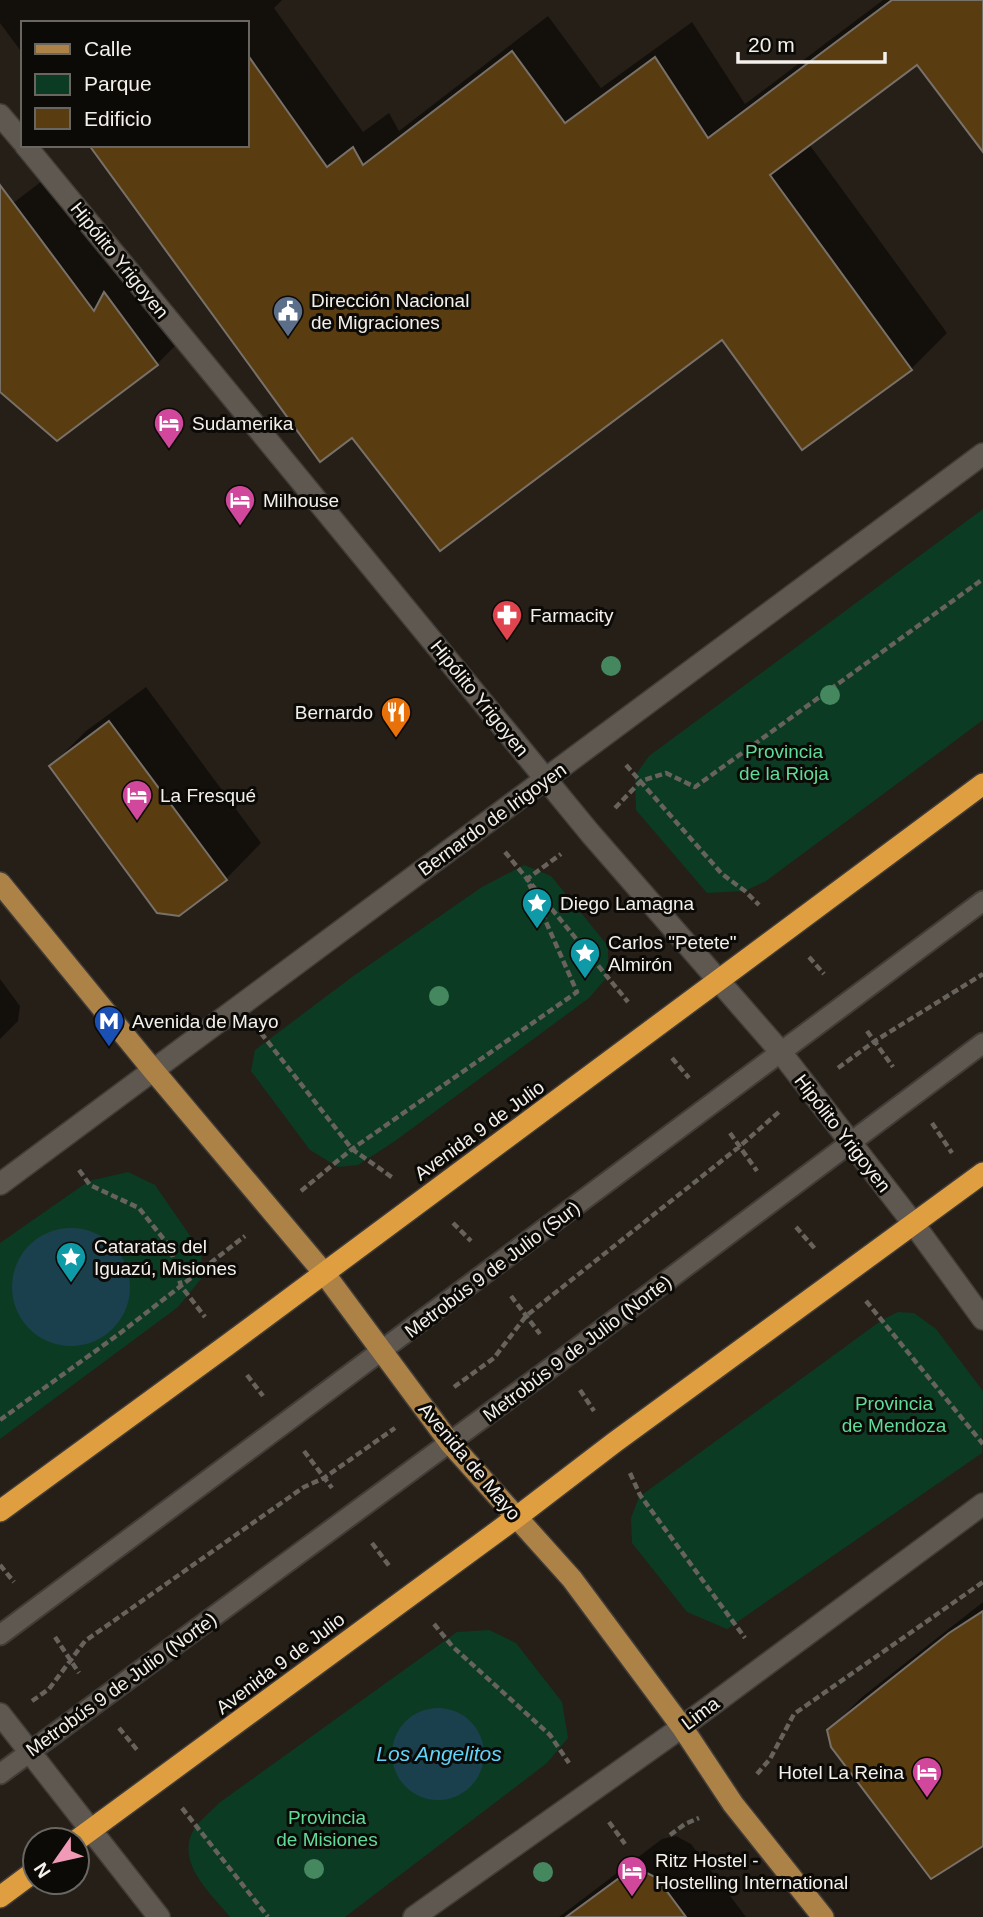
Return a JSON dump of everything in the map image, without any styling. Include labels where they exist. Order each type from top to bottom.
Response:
[{"type":"highway","name":"Avenida 9 de Julio","points":[[0,1511],[983,784]]},
{"type":"highway","name":"Avenida 9 de Julio","points":[[91,1830],[983,1173]]},
{"type":"highway","points":[[0,1897],[21,1881]]},
{"type":"main road","name":"Avenida de Mayo","points":[[0,883],[324,1273],[450,1443],[572,1579],[682,1727],[733,1804],[823,1917]]},
{"type":"street","name":"Hipólito Yrigoyen","points":[[0,114],[21,140]]},
{"type":"street","name":"Hipólito Yrigoyen","points":[[26,147],[590,833],[779,1050],[913,1223],[983,1319]]},
{"type":"street","name":"Bernardo de Irigoyen","points":[[0,1184],[983,454]]},
{"type":"street","name":"Lima","points":[[414,1917],[682,1727],[983,1504]]},
{"type":"street","points":[[2,1717],[30,1752],[78,1826]]},
{"type":"street","points":[[91,1843],[159,1917]]},
{"type":"lane","name":"Metrobús 9 de Julio (Sur)","points":[[0,1635],[492,1269],[779,1050],[983,901]]},
{"type":"lane","name":"Metrobús 9 de Julio (Norte)","points":[[0,1774],[561,1361],[983,1043]]},
{"type":"path","points":[[0,1420],[119,1334],[275,1213],[352,1149],[577,992],[527,878],[590,833],[641,781],[666,773],[695,787],[983,579]]},
{"type":"path","points":[[2,1717],[49,1689],[85,1641],[494,1358],[526,1316],[739,1147],[762,1125],[875,1041],[983,974]]},
{"type":"path","points":[[240,1006],[352,1149],[424,1199],[466,1234],[561,1361],[615,1442],[640,1495],[765,1664]]},
{"type":"path","points":[[0,1565],[36,1609],[99,1701],[268,1917]]},
{"type":"path","points":[[670,1835],[685,1824],[733,1804],[770,1759],[794,1714],[983,1582]]},
{"type":"green space","name":"Provincia de la Rioja","points":[[983,509],[983,720],[766,881],[745,891],[707,893],[636,810],[635,776],[649,756]]},
{"type":"green space","points":[[524,865],[551,876],[608,946],[608,976],[589,998],[395,1141],[358,1165],[338,1167],[310,1150],[251,1071],[255,1050],[352,977],[482,887]]},
{"type":"green space","points":[[128,1172],[155,1185],[202,1253],[201,1279],[178,1307],[0,1439],[0,1243],[89,1181]]},
{"type":"green space","name":"Provincia de Mendoza","points":[[898,1312],[914,1313],[936,1329],[983,1391],[982,1453],[727,1629],[687,1612],[632,1543],[631,1518],[639,1497],[882,1320]]},
{"type":"green space","name":"Provincia de Misiones","points":[[489,1630],[516,1643],[562,1702],[568,1738],[547,1763],[345,1917],[230,1917],[205,1888],[192,1866],[189,1843],[198,1824],[219,1803],[457,1632]]},
{"type":"water","name":"Cataratas del Iguazú, Misiones","points":[[71,1228],[94,1232],[113,1245],[126,1264],[130,1287],[126,1310],[113,1329],[94,1342],[71,1346],[48,1342],[29,1329],[16,1310],[12,1287],[16,1264],[29,1245],[48,1232]]},
{"type":"water","name":"Los Angelitos","points":[[429,1708],[447,1708],[464,1715],[477,1728],[484,1745],[484,1763],[477,1780],[464,1793],[447,1800],[429,1800],[412,1793],[399,1780],[392,1763],[392,1745],[399,1728],[412,1715]]},
{"type":"building","points":[[892,0],[983,0],[983,152],[917,65],[770,175],[912,370],[802,450],[722,340],[440,551],[352,438],[320,462],[90,147],[248,147],[248,55],[327,167],[353,147],[363,165],[512,51],[565,123],[655,57],[708,138]]},
{"type":"building","points":[[0,185],[94,311],[104,292],[158,365],[57,441],[0,392]]},
{"type":"building","name":"La Fresqué","points":[[109,721],[227,880],[179,916],[157,913],[49,766]]},
{"type":"building","name":"Hotel La Reina","points":[[983,1611],[983,1846],[931,1879],[831,1747],[827,1730],[949,1633]]},
{"type":"building","name":"Ritz Hostel - Hostelling International","points":[[641,1870],[657,1878],[686,1917],[566,1917],[626,1873]]},
{"type":"place","name":"Dirección Nacional de Migraciones","points":[[288,338]]},
{"type":"place","name":"Sudamerika","points":[[169,450]]},
{"type":"place","name":"Milhouse","points":[[240,527]]},
{"type":"place","name":"Farmacity","points":[[507,642]]},
{"type":"place","name":"Bernardo","points":[[396,739]]},
{"type":"place","name":"La Fresqué","points":[[137,822]]},
{"type":"place","name":"Diego Lamagna","points":[[537,930]]},
{"type":"place","name":"Carlos \"Petete\" Almirón","points":[[585,980]]},
{"type":"place","name":"Avenida de Mayo","points":[[109,1048]]},
{"type":"place","name":"Cataratas del Iguazú, Misiones","points":[[71,1284]]},
{"type":"place","name":"Hotel La Reina","points":[[927,1799]]},
{"type":"place","name":"Ritz Hostel - Hostelling International","points":[[632,1898]]}]
